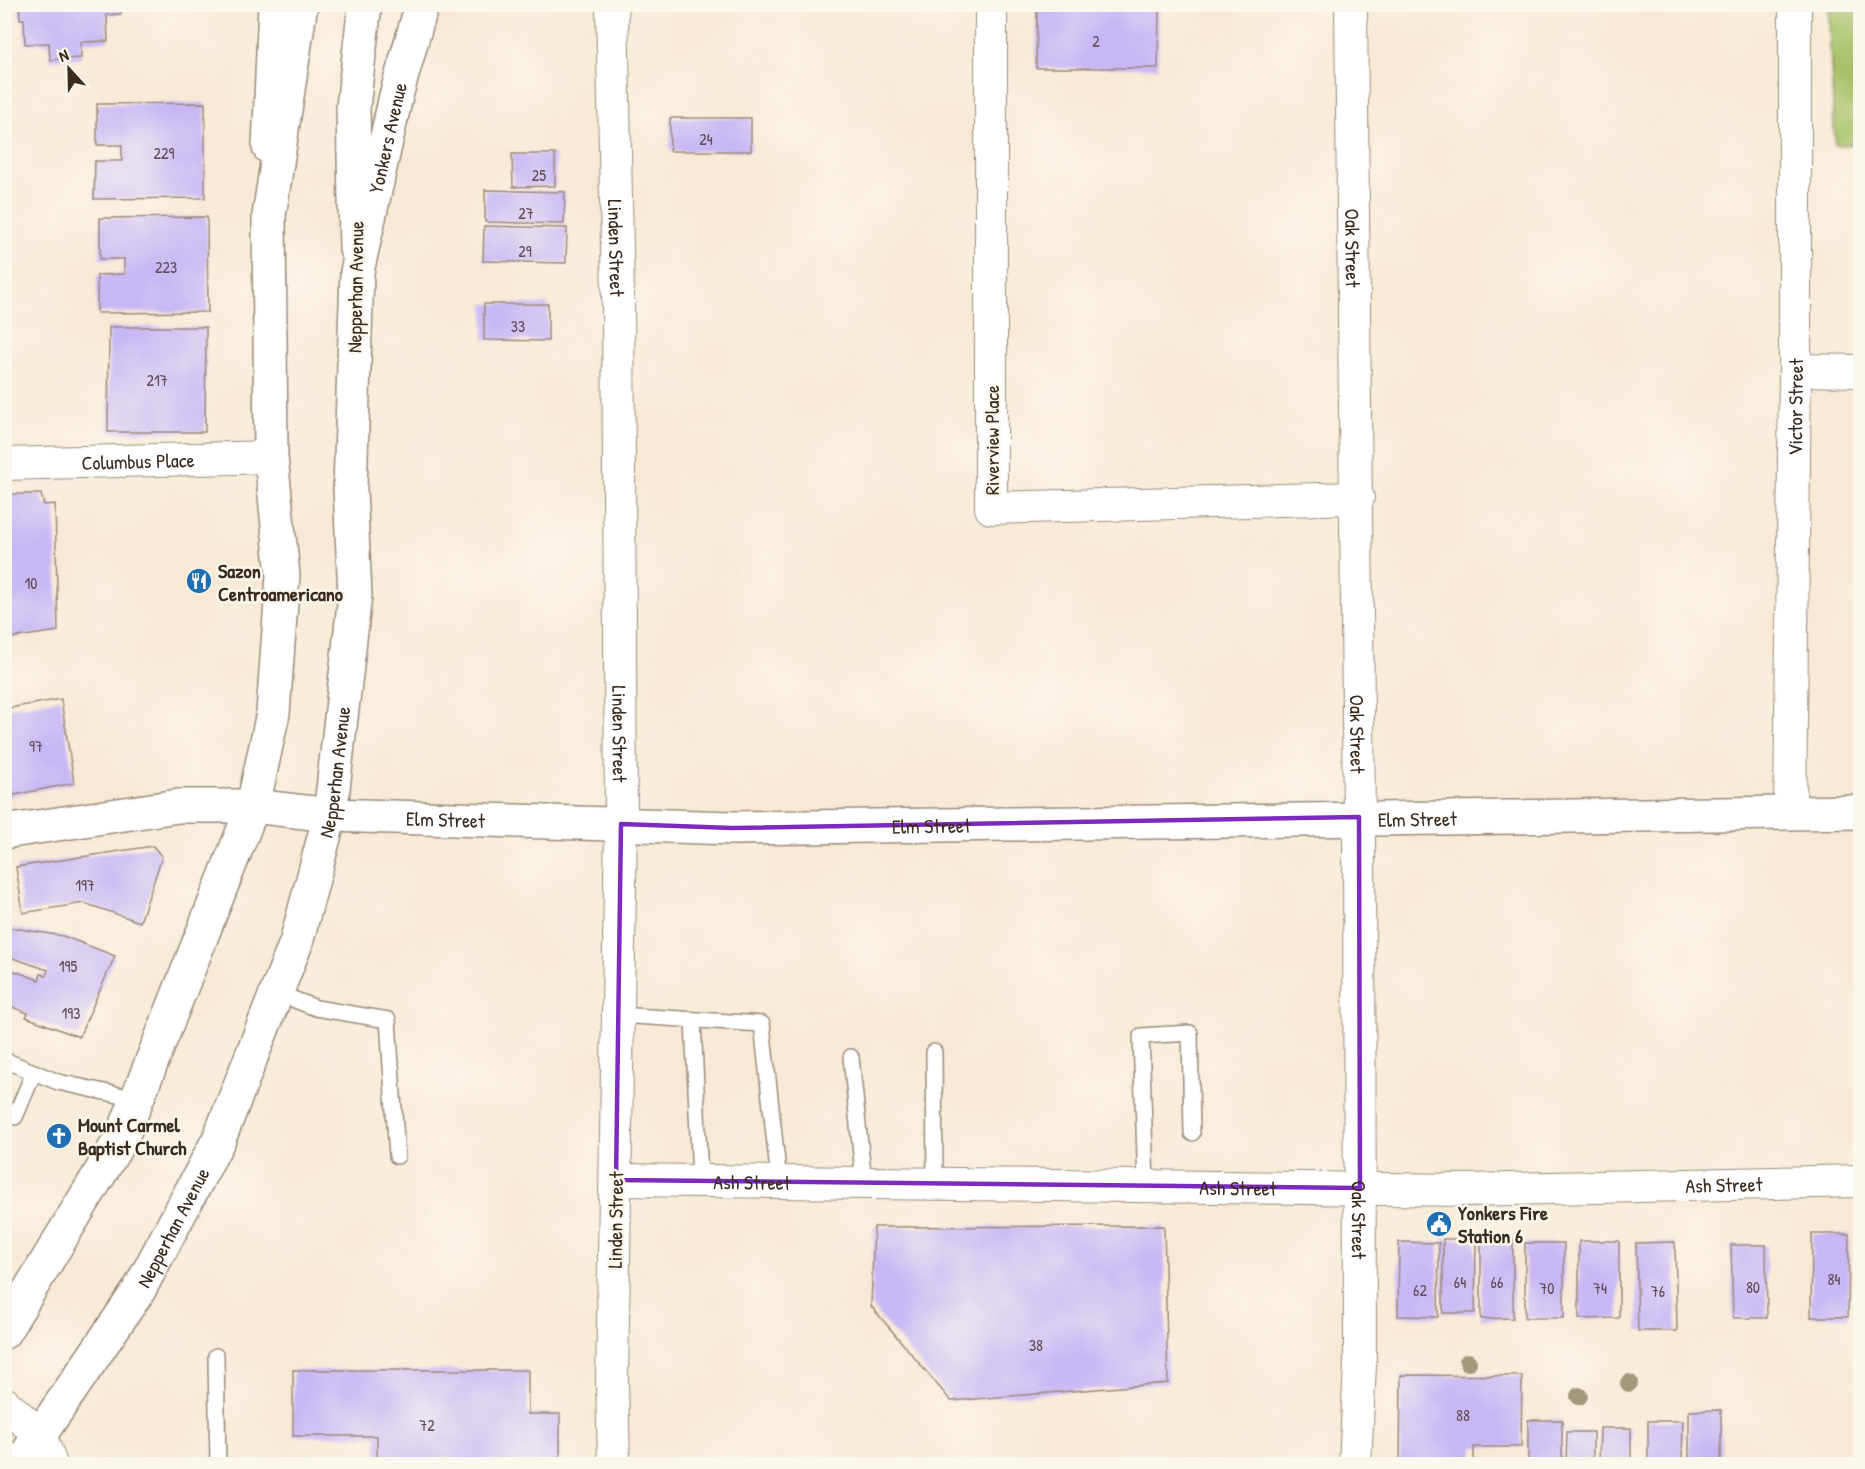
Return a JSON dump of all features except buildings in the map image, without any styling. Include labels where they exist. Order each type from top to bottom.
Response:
[{"type":"main road","points":[[4,1332],[122,1137],[253,806],[273,714],[283,575],[270,457],[269,123],[275,4]]},
{"type":"main road","points":[[269,216],[301,4]]},
{"type":"main road","name":"Nepperhan Avenue","points":[[20,1464],[46,1450],[145,1280],[219,1139],[296,943],[330,815],[355,595],[350,489],[357,272],[353,107],[365,4]]},
{"type":"main road","name":"Yonkers Avenue","points":[[357,272],[396,96],[422,4]]},
{"type":"main road","name":"Elm Street","points":[[4,832],[166,807],[253,806],[330,815],[732,828],[1359,817],[1860,812]]},
{"type":"street","name":"Linden Street","points":[[612,4],[618,296],[621,824],[612,1382],[614,1464]]},
{"type":"street","name":"Riverview Place","points":[[991,4],[991,508],[1358,498]]},
{"type":"street","name":"Oak Street","points":[[1351,4],[1358,498],[1359,817],[1360,1365],[1355,1464]]},
{"type":"street","name":"Victor Street","points":[[1790,811],[1795,370],[1795,4]]},
{"type":"street","points":[[1795,370],[1860,371]]},
{"type":"street","name":"Columbus Place","points":[[4,464],[270,457]]},
{"type":"street","name":"Ash Street","points":[[616,1180],[1466,1190],[1860,1180]]},
{"type":"street","points":[[4,1403],[46,1450]]},
{"type":"lane","points":[[276,993],[316,1008],[388,1020],[397,1156]]},
{"type":"lane","points":[[618,1015],[762,1024],[779,1181]]},
{"type":"lane","points":[[693,1020],[700,1180]]},
{"type":"lane","points":[[1146,1186],[1142,1036],[1190,1033],[1192,1133]]},
{"type":"lane","points":[[934,1052],[935,1183]]},
{"type":"lane","points":[[851,1057],[864,1183]]},
{"type":"lane","points":[[4,1060],[58,1082],[137,1099]]},
{"type":"lane","points":[[4,1114],[15,1117],[34,1072]]},
{"type":"lane","points":[[216,1356],[218,1464]]},
{"type":"highlighted area","points":[[1359,817],[1360,1188],[616,1180],[621,824],[732,828]]},
{"type":"green space","points":[[1828,5],[1860,5],[1860,144],[1835,145]]},
{"type":"place","name":"Sazon Centroamericano","points":[[199,581]]},
{"type":"place","name":"Mount Carmel Baptist Church","points":[[59,1136]]},
{"type":"place","name":"Yonkers Fire Station 6","points":[[1439,1224]]}]
